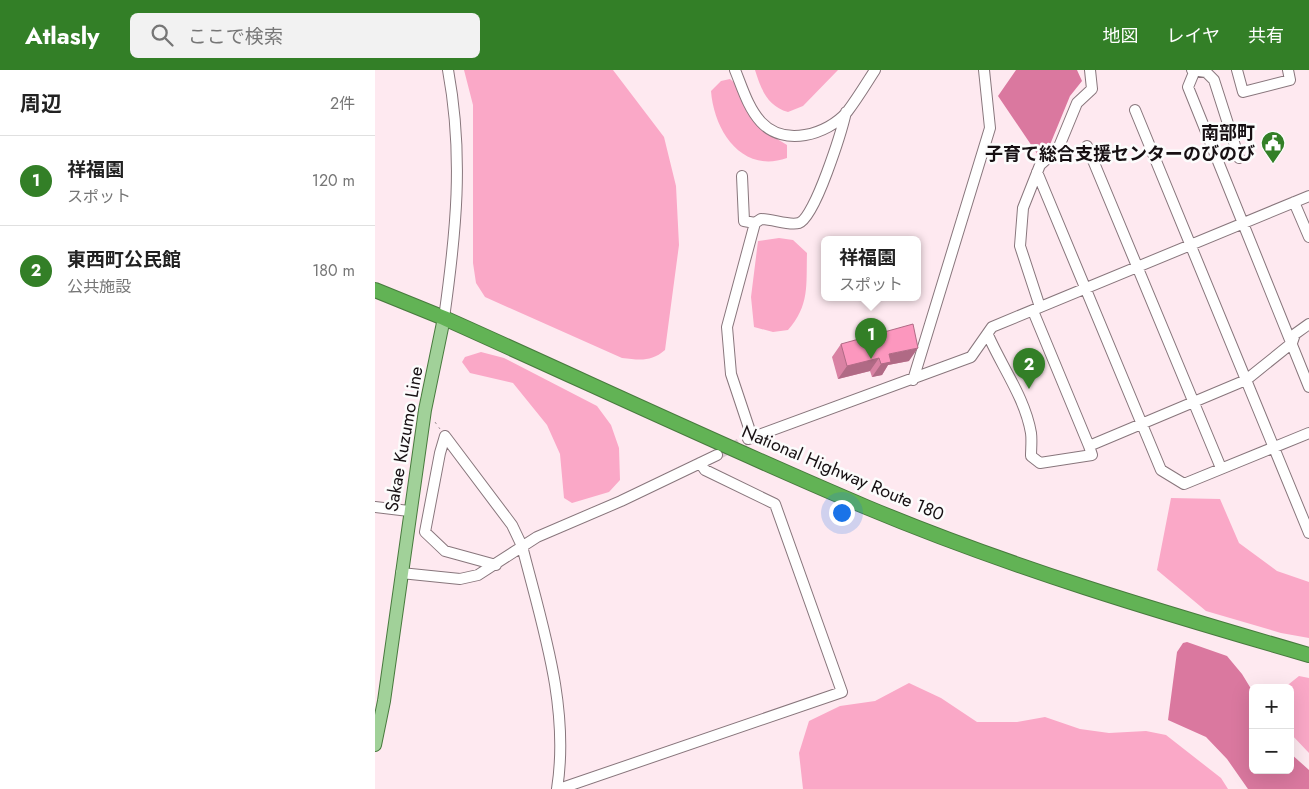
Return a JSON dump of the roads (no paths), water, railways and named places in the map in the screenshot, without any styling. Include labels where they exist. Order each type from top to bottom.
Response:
[{"type":"highway","name":"National Highway Route 180","points":[[375,290],[444,318],[867,507],[998,558],[1195,622],[1309,655]]},
{"type":"main road","name":"Sakae Kuzumo Line","points":[[375,745],[384,701],[409,511],[425,410],[444,318]]},
{"type":"street","points":[[444,318],[455,223],[458,144],[448,70]]},
{"type":"street","points":[[735,70],[749,104],[759,121],[781,134],[810,134],[831,126],[846,112],[875,70]]},
{"type":"street","points":[[913,380],[990,128],[984,70]]},
{"type":"street","points":[[988,335],[1002,366],[1013,383],[1031,433],[1031,456],[1040,463],[1092,455],[1036,309],[1021,254],[1019,239],[1023,208],[1040,165],[1058,149],[1077,103],[1092,89],[1089,70]]},
{"type":"street","points":[[1237,70],[1243,92],[1290,80],[1288,70]]},
{"type":"street","points":[[1239,158],[1214,80],[1206,72],[1194,71],[1188,87],[1309,387]]},
{"type":"street","points":[[1135,110],[1309,533]]},
{"type":"street","points":[[846,112],[837,146],[811,210],[804,221],[797,224],[761,219],[755,223],[727,327],[731,374],[750,438],[913,380],[971,357],[992,327],[1309,196]]},
{"type":"street","points":[[1087,146],[1221,468]]},
{"type":"street","points":[[1037,172],[1161,470],[1183,484],[1309,433]]},
{"type":"street","points":[[742,176],[744,221],[755,223]]},
{"type":"street","points":[[1294,202],[1309,237]]},
{"type":"street","points":[[1089,446],[1142,425],[1192,401],[1246,380],[1291,343],[1295,334],[1309,324]]},
{"type":"street","points":[[496,565],[445,551],[425,532],[445,436],[512,525],[522,546],[559,707],[561,755],[558,789],[843,692],[775,504],[705,470],[700,463]]},
{"type":"street","points":[[401,573],[460,579],[478,575],[537,537],[621,501],[717,455]]},
{"type":"street","points":[[375,507],[409,511]]},
{"type":"tunnel","points":[[717,455],[748,439]]},
{"type":"place","name":"南部町 子育て総合支援センターのびのび","points":[[1273,164]]},
{"type":"place","name":"祥福園","points":[[871,359]]},
{"type":"place","name":"東西町公民館","points":[[1029,389]]}]
